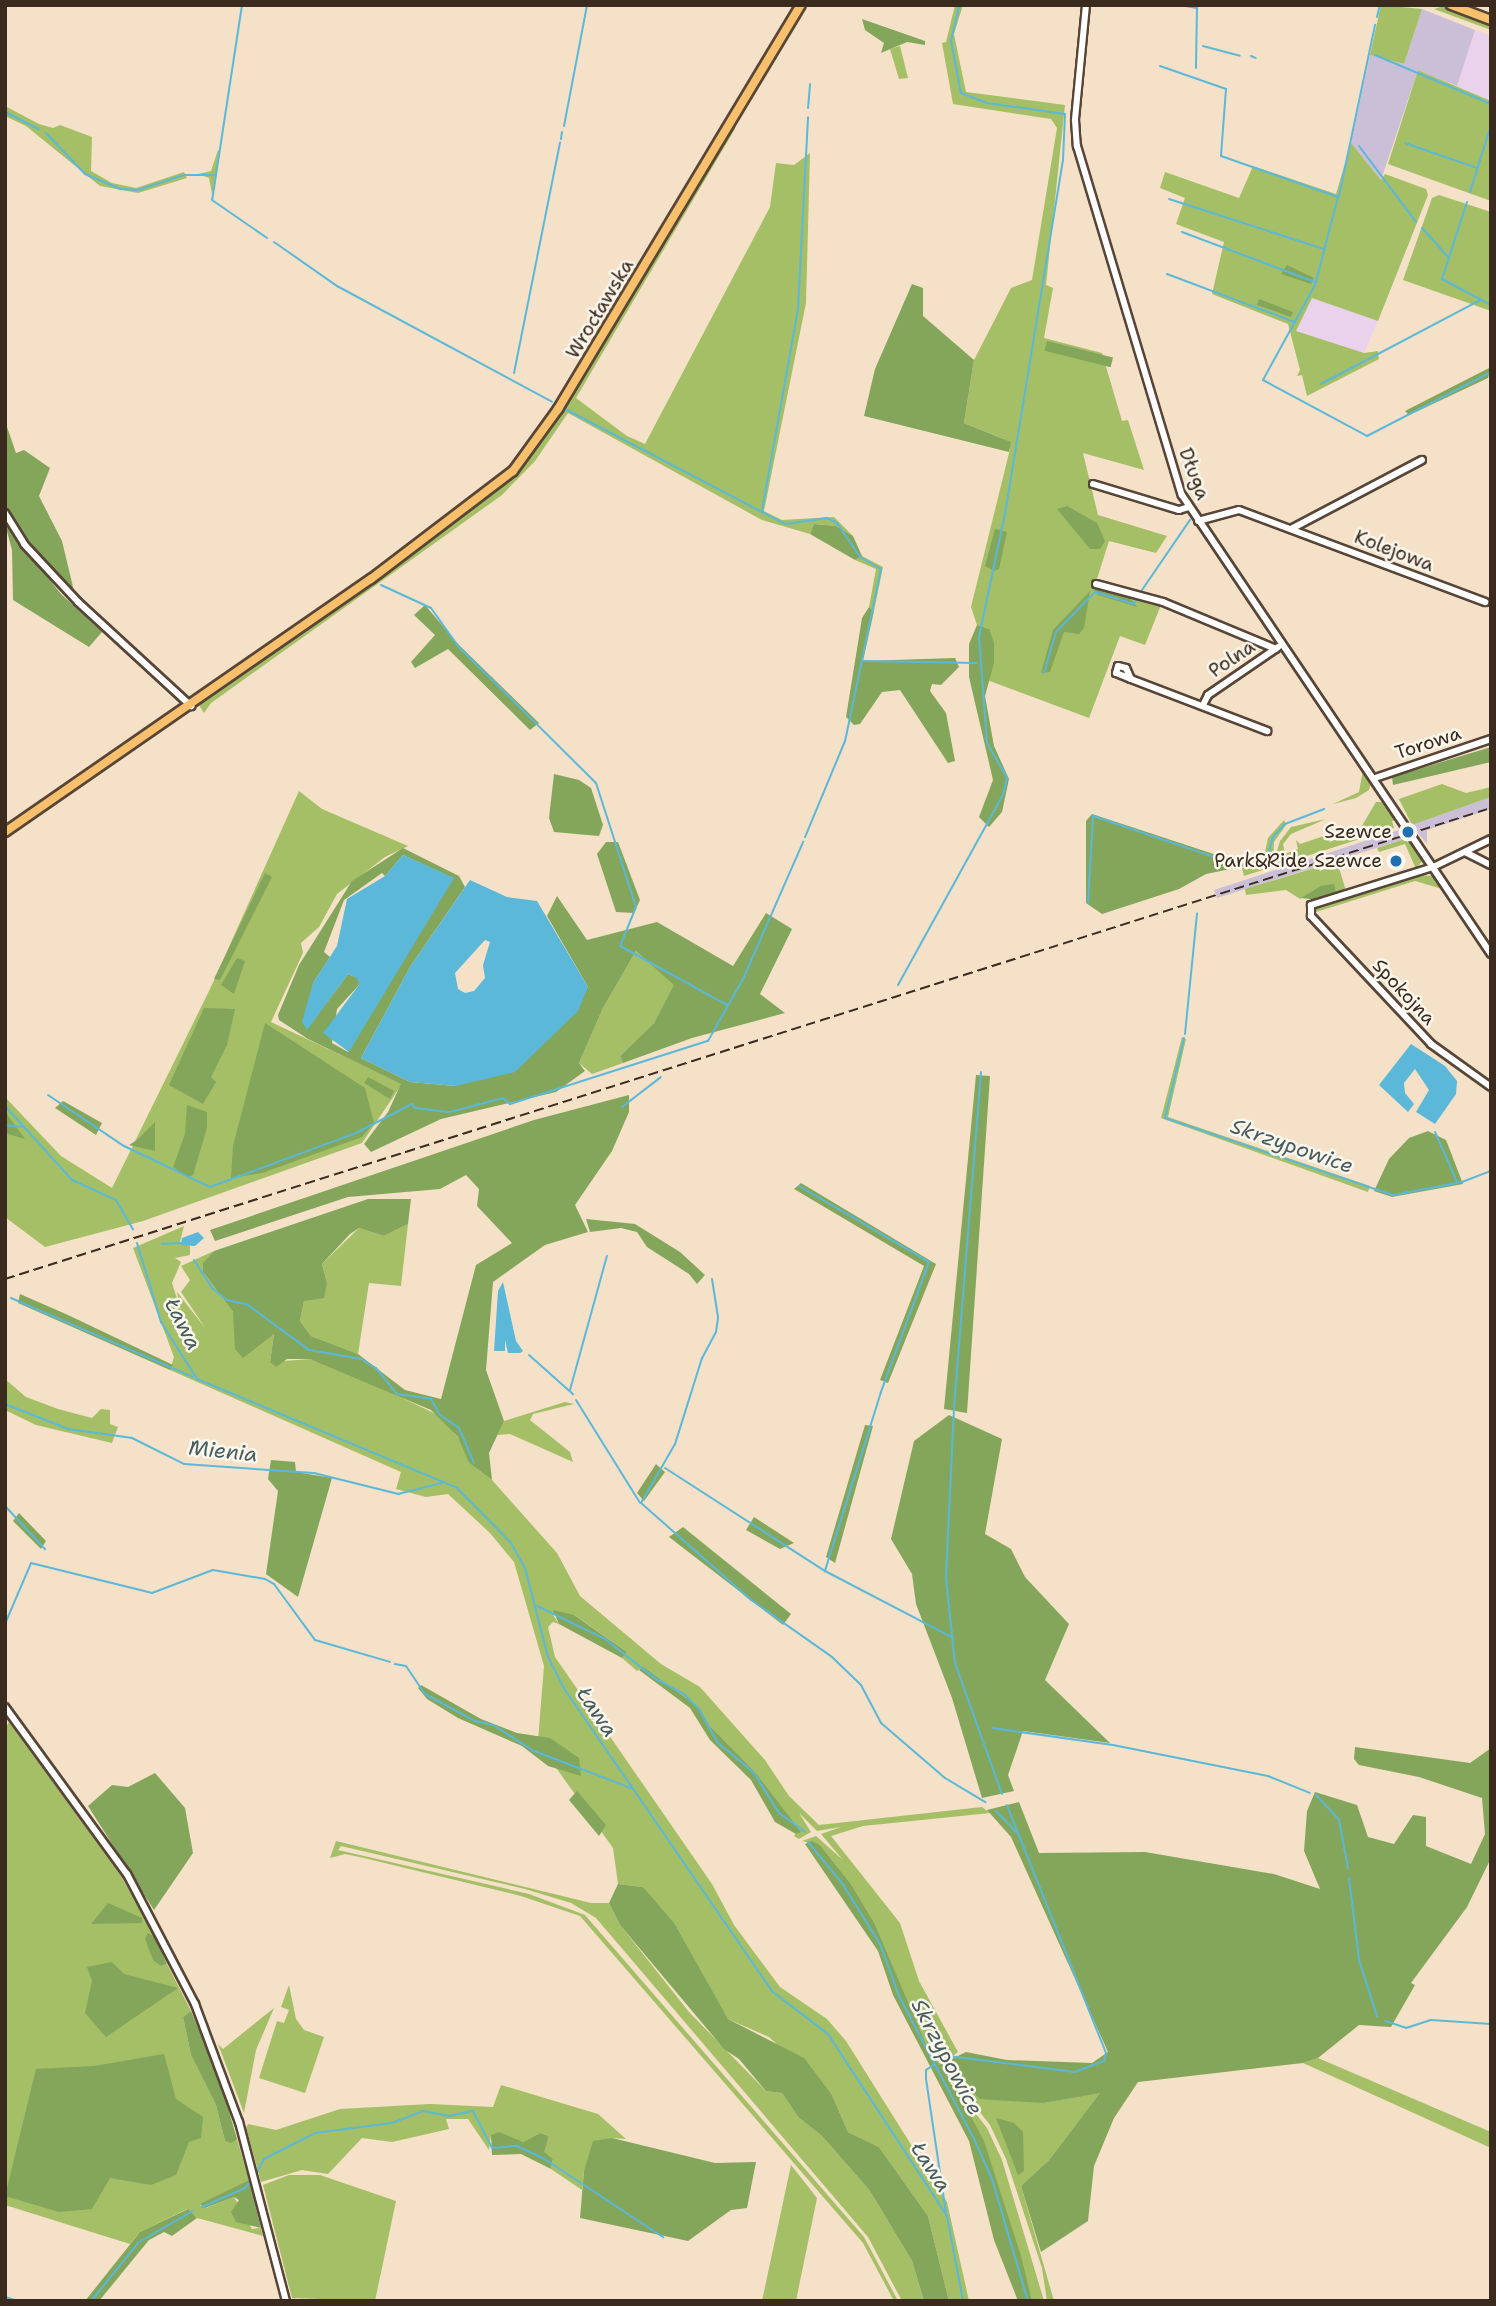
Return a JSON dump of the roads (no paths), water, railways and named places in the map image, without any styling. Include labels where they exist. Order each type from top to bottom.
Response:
[{"type":"main road","name":"Wrocławska","points":[[5,832],[191,706],[371,579],[491,492],[531,451],[801,5]]},
{"type":"main road","points":[[1451,5],[1491,20]]},
{"type":"street","name":"Długa","points":[[1086,5],[1075,120],[1077,146],[1178,483],[1198,522],[1375,778],[1491,954]]},
{"type":"street","points":[[1291,529],[1422,460]]},
{"type":"street","points":[[1093,484],[1179,510],[1189,507]]},
{"type":"street","name":"Kolejowa","points":[[1198,522],[1239,510],[1485,602]]},
{"type":"street","points":[[5,513],[24,544],[78,602],[191,706]]},
{"type":"street","points":[[1096,584],[1163,602],[1276,649]]},
{"type":"street","name":"Polna","points":[[1203,705],[1208,695],[1283,644]]},
{"type":"street","name":"Polna","points":[[1131,679],[1267,731]]},
{"type":"street","name":"Torowa","points":[[1375,778],[1491,739]]},
{"type":"street","points":[[1433,867],[1491,839]]},
{"type":"street","points":[[1465,852],[1491,865]]},
{"type":"street","name":"Spokojna","points":[[1433,867],[1311,905],[1311,916],[1431,1044],[1491,1087]]},
{"type":"street","points":[[5,1707],[127,1874],[160,1932],[224,2076],[256,2184],[286,2301]]},
{"type":"water","points":[[403,855],[454,878],[349,1052],[323,1033],[359,985],[357,978],[348,974],[307,1030],[302,1022],[313,983],[337,946],[347,899],[385,876]]},
{"type":"water","points":[[470,880],[507,897],[537,901],[588,987],[578,1011],[515,1072],[456,1086],[410,1082],[361,1058],[410,967]],"holes":[[[485,940],[490,942],[483,965],[485,978],[474,991],[465,993],[458,989],[455,973]]]},
{"type":"water","points":[[1411,1044],[1445,1066],[1457,1081],[1456,1094],[1435,1124],[1416,1112],[1429,1090],[1415,1069],[1404,1083],[1405,1093],[1414,1104],[1408,1112],[1379,1085]]},
{"type":"water","points":[[198,1232],[204,1238],[195,1246],[181,1245],[182,1238]]},
{"type":"water","points":[[503,1282],[516,1341],[523,1351],[520,1353],[508,1353],[505,1340],[505,1351],[494,1351],[498,1291]]},
{"type":"waterway","points":[[242,5],[212,200],[267,238]]},
{"type":"waterway","points":[[564,126],[587,5]]},
{"type":"waterway","points":[[898,985],[1003,795],[1007,778],[987,743],[979,637],[1005,514],[1063,160],[1065,114],[987,103],[961,93],[951,41],[959,5]]},
{"type":"waterway","points":[[1180,5],[1197,8],[1196,68]]},
{"type":"waterway","points":[[1377,17],[1380,5]]},
{"type":"waterway","points":[[1339,196],[1375,25]]},
{"type":"waterway","points":[[1203,46],[1240,56]]},
{"type":"waterway","points":[[1375,55],[1491,104]]},
{"type":"waterway","points":[[1251,56],[1256,58]]},
{"type":"waterway","points":[[1160,66],[1226,89],[1221,156],[1338,197],[1315,285],[1263,380],[1367,436],[1491,372]]},
{"type":"waterway","points":[[808,108],[810,84]]},
{"type":"waterway","points":[[5,112],[39,129]]},
{"type":"waterway","points":[[762,511],[798,309],[808,117]]},
{"type":"waterway","points":[[1470,192],[1491,125]]},
{"type":"waterway","points":[[561,139],[562,132]]},
{"type":"waterway","points":[[46,133],[85,174],[121,189],[138,190],[184,175],[214,175]]},
{"type":"waterway","points":[[514,373],[560,143]]},
{"type":"waterway","points":[[1405,143],[1477,168]]},
{"type":"waterway","points":[[1359,146],[1416,222]]},
{"type":"waterway","points":[[1169,199],[1324,249]]},
{"type":"waterway","points":[[1467,202],[1442,279],[1491,305]]},
{"type":"waterway","points":[[1422,228],[1448,257]]},
{"type":"waterway","points":[[1182,232],[1315,282]]},
{"type":"waterway","points":[[274,242],[337,286],[552,402]]},
{"type":"waterway","points":[[1167,274],[1295,322]]},
{"type":"waterway","points":[[1321,384],[1480,300]]},
{"type":"waterway","points":[[565,409],[785,524],[827,518],[837,523],[860,557],[881,569],[845,741],[805,837]]},
{"type":"waterway","points":[[1142,590],[1190,520]]},
{"type":"waterway","points":[[381,585],[431,608],[458,646],[596,783],[636,907],[620,946],[727,1005]]},
{"type":"waterway","points":[[1044,673],[1056,632],[1095,592],[1134,604],[1137,599]]},
{"type":"waterway","points":[[863,661],[977,663]]},
{"type":"waterway","points":[[1088,903],[1093,816],[1226,861],[1265,868],[1273,837],[1285,824],[1324,809]]},
{"type":"waterway","points":[[48,1095],[124,1146],[210,1187],[356,1133],[412,1104],[415,1108],[450,1112],[503,1098],[510,1104],[708,1041],[743,979],[803,842]]},
{"type":"waterway","name":"Skrzypowice","points":[[1185,1034],[1197,914]]},
{"type":"waterway","name":"Skrzypowice","points":[[1184,1038],[1165,1118],[1393,1195],[1462,1182],[1491,1171]]},
{"type":"waterway","points":[[981,1072],[954,1408],[946,1578],[955,1663],[1002,1794]]},
{"type":"waterway","points":[[622,1107],[661,1077]]},
{"type":"waterway","name":"Ława","points":[[5,1106],[72,1180],[116,1200],[133,1229]]},
{"type":"waterway","name":"Ława","points":[[5,1125],[22,1127]]},
{"type":"waterway","points":[[1435,1132],[1457,1182]]},
{"type":"waterway","points":[[799,1186],[929,1262],[881,1392],[825,1571]]},
{"type":"waterway","name":"Ława","points":[[137,1243],[161,1322],[197,1379],[457,1488],[511,1543],[525,1568],[548,1657],[563,1687],[773,1992],[828,2034],[947,2216],[963,2301]]},
{"type":"waterway","name":"Ława","points":[[162,1244],[181,1243]]},
{"type":"waterway","points":[[570,1390],[607,1256]]},
{"type":"waterway","name":"Ława","points":[[194,1260],[212,1288],[227,1300],[248,1305],[309,1350],[361,1359],[376,1368],[397,1394],[431,1399],[440,1415],[459,1428],[474,1463]]},
{"type":"waterway","points":[[712,1279],[718,1318],[716,1332],[702,1358],[675,1444],[641,1503],[751,1600],[832,1657],[861,1685],[881,1723],[945,1778],[985,1802]]},
{"type":"waterway","points":[[11,1298],[193,1377]]},
{"type":"waterway","points":[[529,1355],[573,1394]]},
{"type":"waterway","points":[[576,1400],[640,1503]]},
{"type":"waterway","name":"Mienia","points":[[5,1404],[68,1429],[132,1438],[184,1464],[314,1473],[398,1494],[442,1483]]},
{"type":"waterway","points":[[665,1468],[825,1571],[952,1637]]},
{"type":"waterway","points":[[5,1506],[45,1549]]},
{"type":"waterway","points":[[5,1624],[31,1563],[152,1593],[213,1570],[265,1579],[274,1584],[315,1640],[390,1662]]},
{"type":"waterway","name":"Skrzypowice","points":[[537,1606],[605,1639],[656,1679],[684,1694],[699,1709],[717,1742],[754,1773],[779,1813],[805,1832]]},
{"type":"waterway","points":[[395,1664],[406,1666],[425,1694],[475,1721],[493,1725],[534,1751],[631,1788]]},
{"type":"waterway","points":[[992,1728],[1113,1745],[1268,1776],[1310,1793]]},
{"type":"waterway","points":[[1316,1795],[1339,1820],[1348,1868]]},
{"type":"waterway","points":[[948,2056],[1075,2072],[1104,2061],[1106,2053],[1007,1805]]},
{"type":"waterway","points":[[996,1811],[1017,1833]]},
{"type":"waterway","name":"Skrzypowice","points":[[808,1842],[842,1883],[880,1944],[899,1996],[975,2141],[992,2179],[1028,2301]]},
{"type":"waterway","points":[[1349,1878],[1359,1960],[1377,2016]]},
{"type":"waterway","points":[[1385,2021],[1406,2028],[1431,2020],[1491,2024]]},
{"type":"waterway","points":[[935,2064],[926,2070],[926,2079],[946,2213]]},
{"type":"waterway","points":[[255,2176],[264,2159],[315,2133],[392,2123],[423,2111],[449,2116],[473,2111],[492,2148],[517,2146],[543,2158],[663,2237]]},
{"type":"waterway","points":[[202,2207],[245,2188],[252,2180]]},
{"type":"waterway","points":[[91,2301],[139,2242],[193,2211]]},
{"type":"waterway","points":[[5,2297],[18,2301]]},
{"type":"railway","points":[[5,1279],[1491,808]]},
{"type":"place","name":"Szewce","points":[[1408,832]]},
{"type":"place","name":"Park&Ride Szewce","points":[[1396,861]]}]
